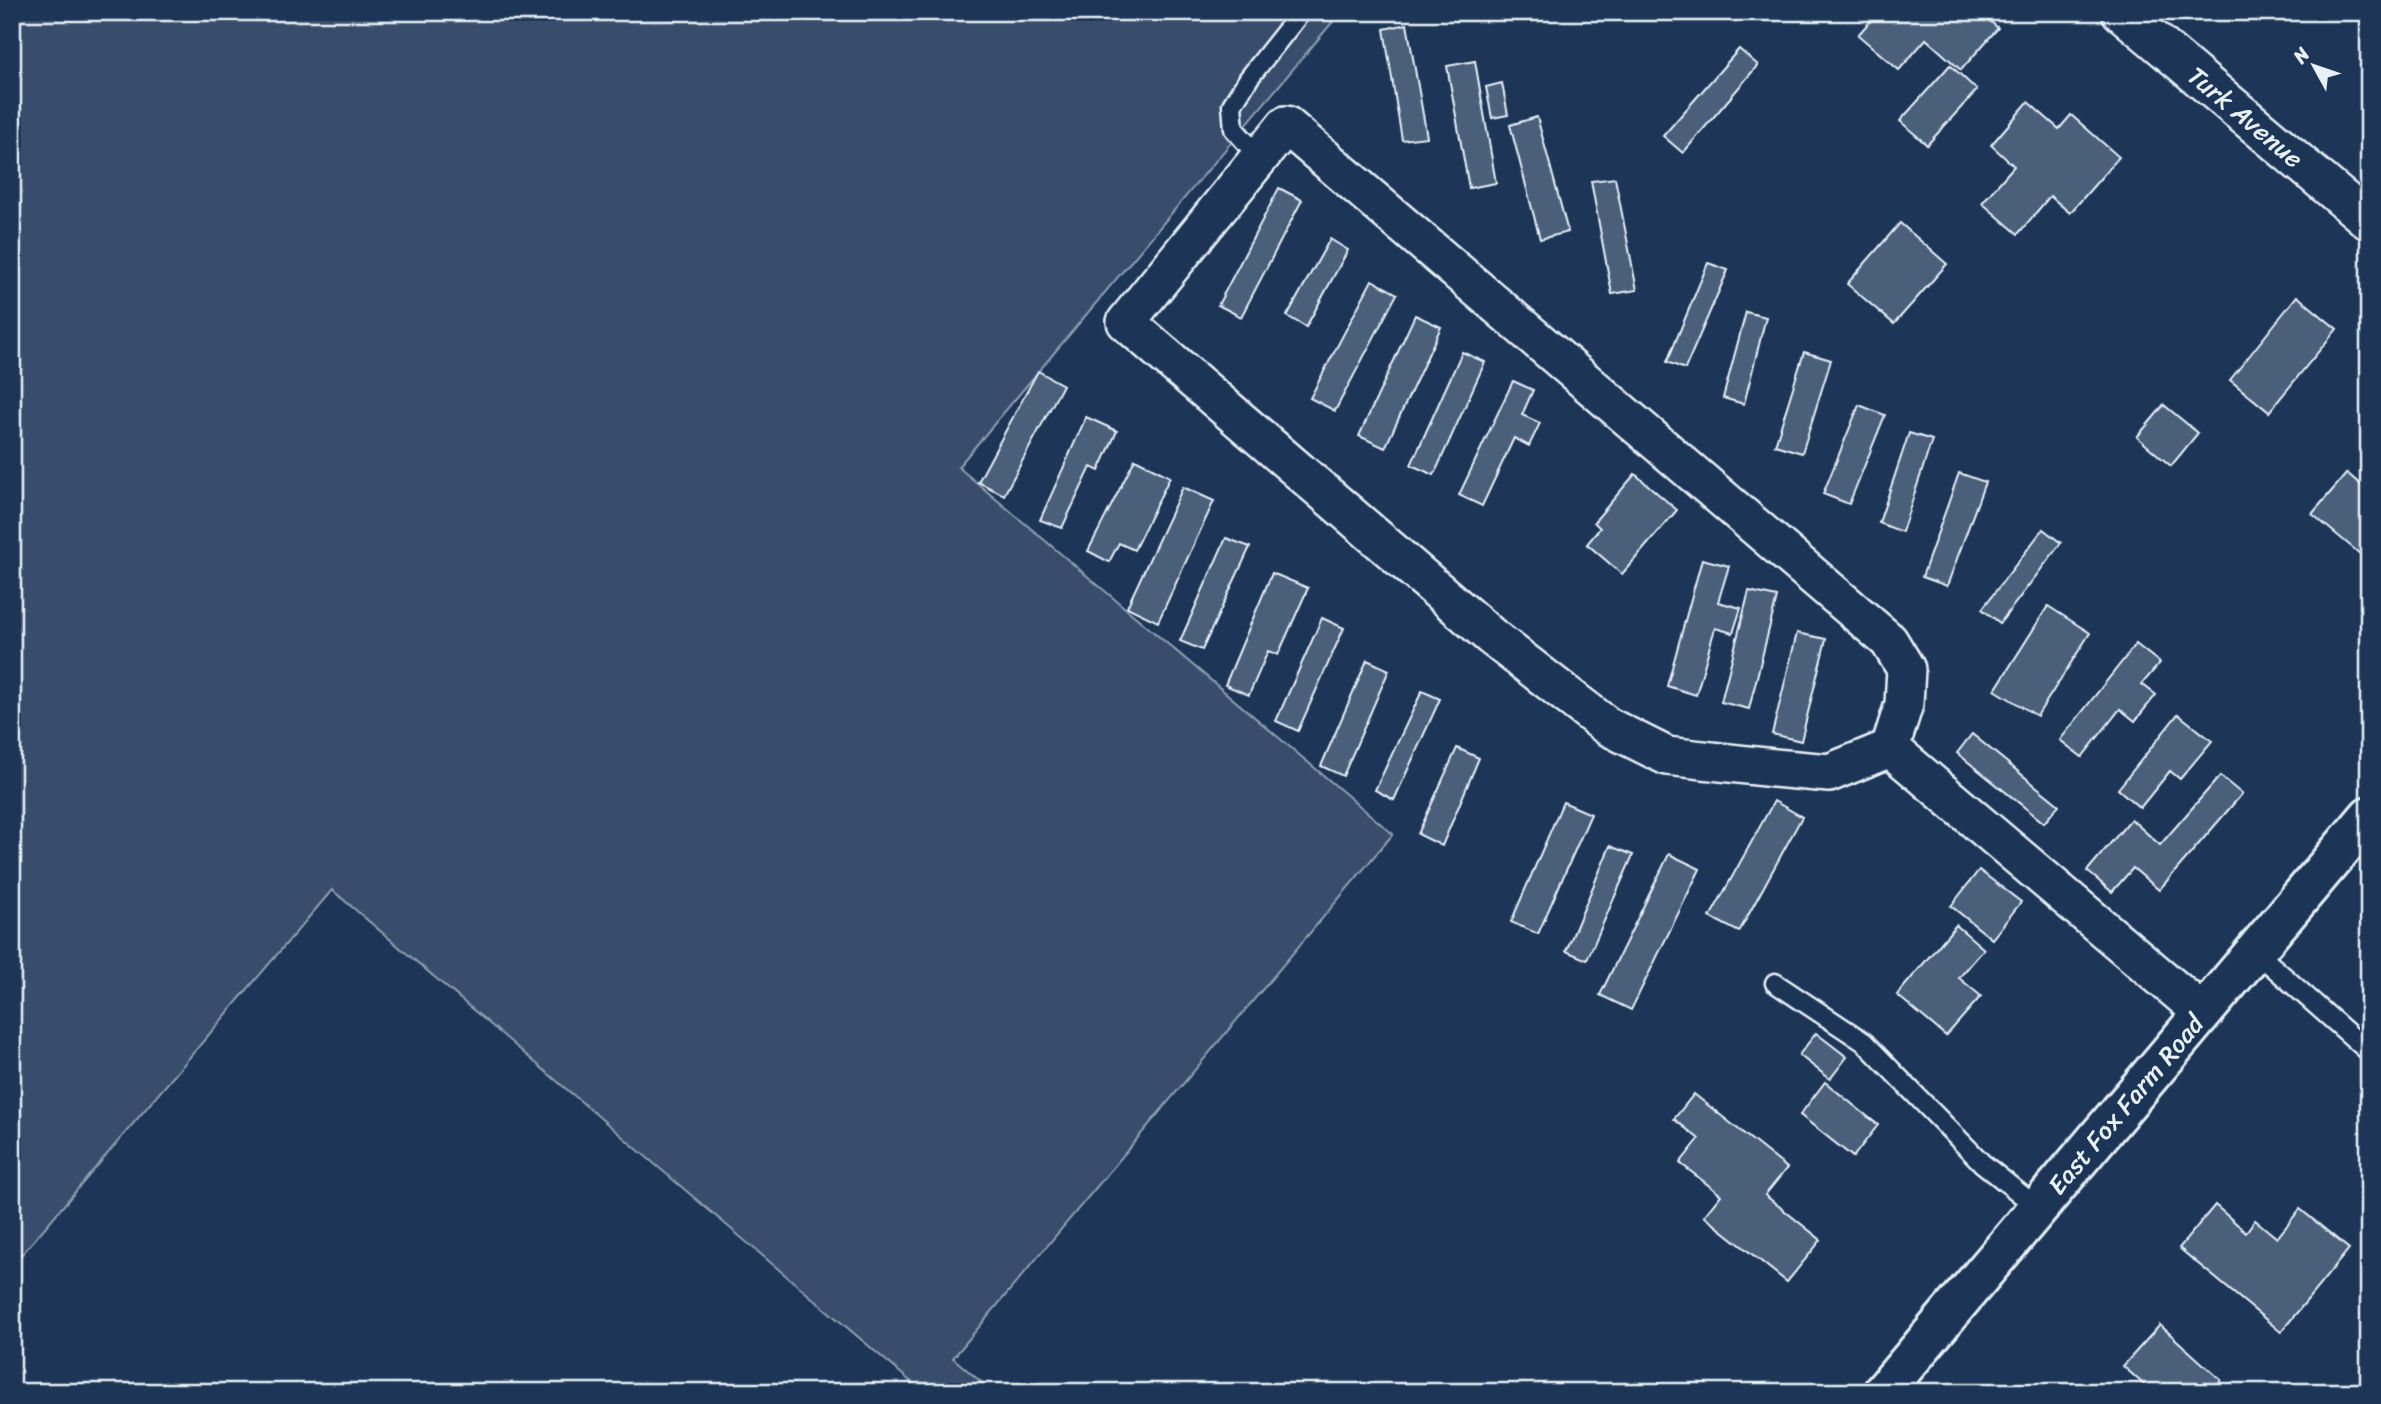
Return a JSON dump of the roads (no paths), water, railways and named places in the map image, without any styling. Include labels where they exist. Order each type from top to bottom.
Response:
[{"type":"main road","name":"East Fox Farm Road","points":[[1883,1392],[2369,816]]},
{"type":"street","name":"Turk Avenue","points":[[2121,12],[2369,221]]},
{"type":"street","points":[[1286,125],[1889,641],[1906,669],[1904,704],[1890,748],[1829,773],[1667,756],[1607,726],[1492,637],[1126,322],[1286,125]]},
{"type":"street","points":[[1890,748],[2203,1013]]},
{"type":"lane","points":[[1259,157],[1234,129],[1232,105],[1301,12]]},
{"type":"lane","points":[[2255,951],[2369,1052]]},
{"type":"lane","points":[[1775,983],[1864,1042],[1982,1163],[2038,1208]]}]
